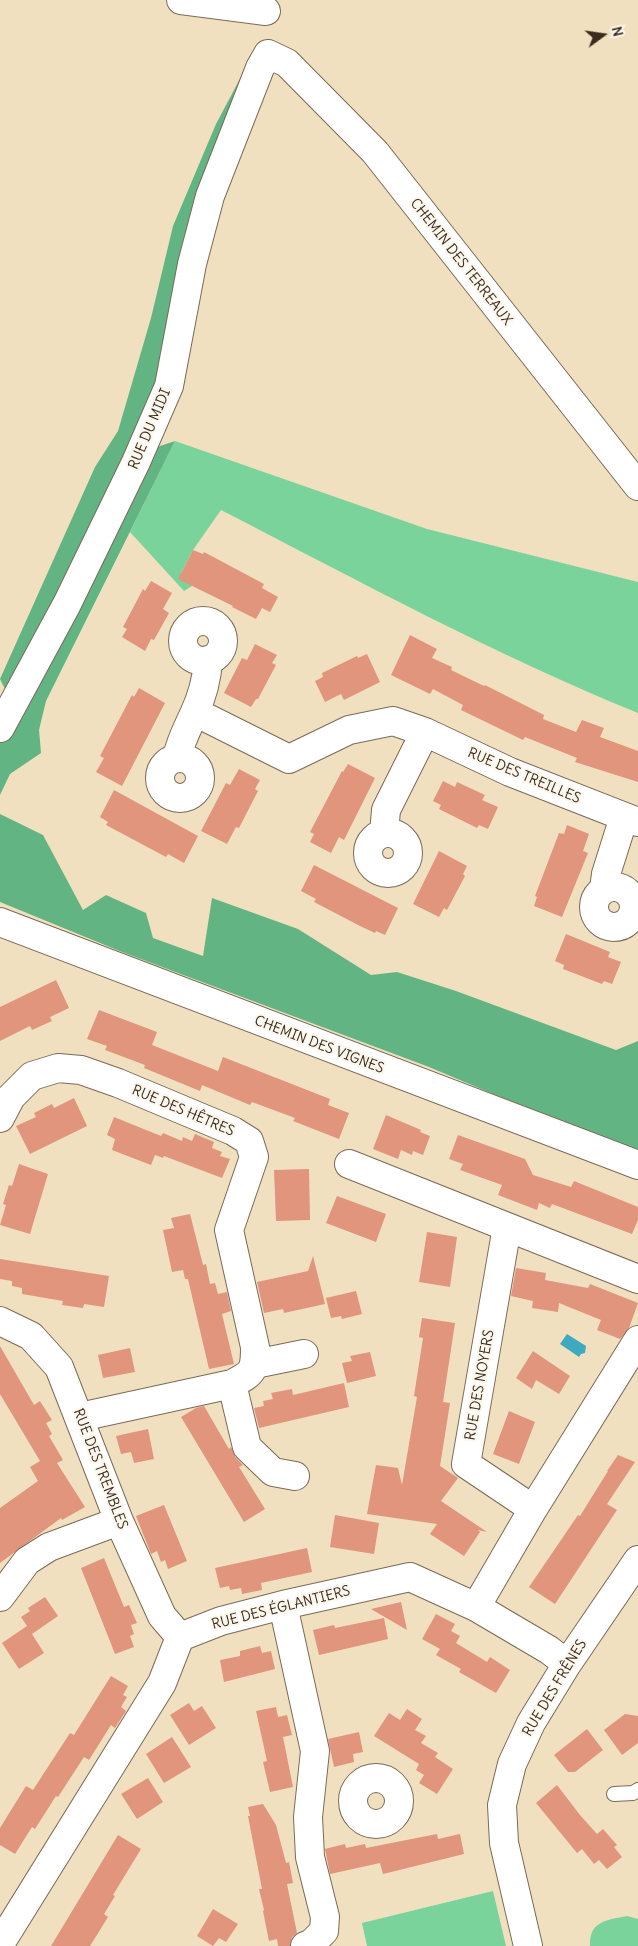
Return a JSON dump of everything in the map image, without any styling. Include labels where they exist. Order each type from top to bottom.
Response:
[{"type":"street","points":[[181,0],[267,6],[268,54]]},
{"type":"street","name":"CHEMIN DES TERREAUX","points":[[268,54],[287,63],[375,152],[638,486]]},
{"type":"street","name":"RUE DU MIDI","points":[[0,728],[67,604],[136,462],[169,386],[192,264],[210,196],[260,68],[268,54]]},
{"type":"street","points":[[176,758],[179,744],[195,712],[207,678],[208,660]]},
{"type":"street","name":"RUE DES TREILLES","points":[[195,712],[288,759],[350,730],[393,721],[425,732],[510,772],[631,820],[606,874],[604,889]]},
{"type":"street","points":[[384,833],[386,810],[425,732]]},
{"type":"street","name":"CHEMIN DES VIGNES","points":[[0,922],[638,1165]]},
{"type":"street","name":"RUE DES HÊTRES","points":[[0,1118],[10,1097],[32,1076],[58,1068],[81,1070],[118,1083],[233,1131],[249,1141],[254,1156],[229,1230],[255,1347],[255,1364]]},
{"type":"street","points":[[349,1164],[638,1279]]},
{"type":"street","name":"RUE DES NOYERS","points":[[507,1227],[466,1464],[533,1509]]},
{"type":"street","name":"RUE DES TREMBLES","points":[[0,1320],[31,1336],[59,1367],[119,1521],[162,1616],[180,1637]]},
{"type":"street","points":[[476,1606],[533,1509],[638,1340]]},
{"type":"street","points":[[80,1417],[232,1384],[248,1376],[255,1364],[304,1354]]},
{"type":"street","points":[[232,1384],[247,1447],[273,1472],[295,1476]]},
{"type":"street","points":[[0,1597],[27,1561],[49,1547],[119,1521]]},
{"type":"street","name":"RUE DES FRÊNES","points":[[528,1946],[504,1843],[502,1806],[512,1764],[527,1731],[567,1664],[637,1565]]},
{"type":"street","name":"RUE DES ÉGLANTIERS","points":[[180,1637],[221,1621],[283,1604],[410,1577],[476,1606],[549,1650],[567,1664]]},
{"type":"street","points":[[283,1604],[315,1751],[308,1817],[310,1857],[325,1917],[324,1931],[312,1943],[305,1946]]},
{"type":"street","points":[[0,1944],[162,1682],[180,1637]]},
{"type":"street","points":[[308,1817],[354,1807]]},
{"type":"lane","points":[[614,1794],[633,1793],[638,1790]]},
{"type":"green space","points":[[251,71],[162,385],[7,693],[0,679],[95,467],[118,431],[151,318],[173,226],[216,124],[243,73]]},
{"type":"green space","points":[[175,441],[427,529],[638,582],[638,713],[585,691],[480,642],[221,510],[193,550],[181,573],[192,586],[184,591],[130,532]]},
{"type":"green space","points":[[175,441],[46,701],[39,730],[41,753],[10,774],[0,795],[0,743],[77,597],[151,449]]},
{"type":"green space","points":[[0,814],[43,835],[83,910],[106,895],[146,913],[153,938],[203,956],[212,898],[298,929],[371,975],[397,972],[456,991],[616,1050],[638,1041],[638,1155],[429,1067],[122,952],[0,902]]},
{"type":"green space","points":[[493,1891],[506,1946],[367,1946],[362,1923]]},
{"type":"green space","points":[[627,1916],[638,1919],[638,1946],[590,1946],[590,1938],[596,1927],[606,1921]]},
{"type":"water","points":[[567,1334],[586,1346],[585,1353],[579,1357],[560,1344]]},
{"type":"building","points":[[193,550],[203,554],[204,552],[264,584],[262,588],[278,597],[270,612],[262,608],[256,619],[178,579]]},
{"type":"building","points":[[151,581],[172,593],[163,609],[169,613],[154,640],[151,639],[145,651],[122,637],[127,629],[123,627],[143,589],[145,591]]},
{"type":"building","points":[[410,635],[437,649],[432,658],[452,667],[451,670],[544,715],[543,719],[576,732],[582,720],[604,728],[600,737],[638,751],[638,782],[575,762],[577,758],[525,737],[523,740],[461,710],[463,705],[433,689],[430,694],[391,675]]},
{"type":"building","points":[[255,644],[277,655],[272,663],[276,665],[258,699],[256,699],[251,707],[224,693],[242,658],[247,660]]},
{"type":"building","points":[[367,654],[380,682],[344,700],[341,694],[325,702],[315,681],[323,677],[322,673],[357,656],[358,658]]},
{"type":"building","points":[[139,688],[165,703],[122,786],[96,772],[104,758],[100,756],[132,695],[134,697]]},
{"type":"building","points":[[348,764],[375,778],[344,840],[339,837],[331,853],[310,842],[314,834],[310,832],[342,771]]},
{"type":"building","points":[[239,769],[260,780],[255,789],[258,791],[239,828],[236,827],[227,844],[201,831],[226,783],[230,785]]},
{"type":"building","points":[[443,781],[455,787],[457,782],[485,795],[482,800],[498,807],[488,829],[479,825],[477,828],[439,809],[441,805],[433,801]]},
{"type":"building","points":[[114,790],[198,836],[184,863],[168,854],[166,857],[106,825],[108,822],[100,817]]},
{"type":"building","points":[[567,825],[589,834],[583,851],[588,853],[562,917],[534,906],[537,897],[535,896],[559,833],[564,834]]},
{"type":"building","points":[[439,851],[467,866],[463,874],[465,876],[447,910],[444,908],[439,917],[413,904]]},
{"type":"building","points":[[314,865],[398,908],[385,935],[376,931],[375,933],[314,902],[316,899],[301,891]]},
{"type":"building","points":[[566,934],[610,952],[608,957],[621,962],[612,984],[604,981],[602,984],[563,969],[564,965],[555,961]]},
{"type":"building","points":[[56,980],[69,1008],[50,1017],[52,1021],[32,1030],[30,1026],[0,1041],[0,1007]]},
{"type":"building","points":[[99,1010],[157,1032],[152,1045],[218,1071],[223,1057],[330,1099],[328,1105],[349,1113],[339,1139],[293,1121],[295,1118],[252,1102],[250,1105],[202,1085],[200,1091],[144,1068],[145,1065],[105,1050],[107,1046],[87,1039]]},
{"type":"building","points":[[74,1098],[87,1126],[30,1154],[16,1126],[36,1117],[34,1113],[52,1104],[54,1108]]},
{"type":"building","points":[[386,1115],[421,1130],[420,1132],[430,1136],[423,1155],[413,1151],[412,1155],[401,1150],[398,1159],[373,1149]]},
{"type":"building","points":[[114,1117],[161,1136],[163,1133],[182,1141],[183,1137],[192,1141],[195,1134],[214,1142],[212,1148],[222,1152],[220,1156],[230,1159],[222,1178],[164,1156],[163,1158],[155,1155],[151,1165],[112,1150],[115,1139],[107,1135]]},
{"type":"building","points":[[458,1135],[525,1159],[533,1175],[571,1187],[574,1181],[638,1207],[638,1220],[632,1234],[552,1204],[550,1208],[539,1203],[537,1210],[498,1195],[502,1185],[460,1170],[463,1164],[449,1159]]},
{"type":"building","points":[[19,1164],[48,1174],[30,1234],[0,1225],[6,1205],[3,1204],[9,1185],[12,1186]]},
{"type":"building","points":[[309,1169],[310,1220],[276,1221],[274,1170]]},
{"type":"building","points":[[337,1196],[386,1214],[376,1242],[326,1223]]},
{"type":"building","points":[[190,1214],[203,1265],[206,1264],[210,1284],[215,1283],[218,1294],[227,1292],[231,1311],[222,1314],[234,1364],[209,1369],[188,1279],[185,1279],[183,1270],[172,1272],[163,1230],[174,1228],[171,1218]]},
{"type":"building","points":[[427,1232],[457,1237],[450,1287],[419,1282]]},
{"type":"building","points":[[313,1256],[325,1304],[284,1313],[283,1309],[264,1313],[257,1282],[308,1271]]},
{"type":"building","points":[[0,1259],[109,1276],[104,1307],[84,1304],[83,1308],[62,1305],[63,1301],[22,1294],[22,1288],[12,1286],[12,1281],[0,1279]]},
{"type":"building","points":[[516,1268],[546,1273],[545,1280],[588,1288],[590,1284],[638,1303],[629,1328],[620,1339],[597,1330],[601,1320],[559,1303],[558,1312],[532,1308],[533,1301],[511,1296]]},
{"type":"building","points":[[356,1291],[362,1314],[342,1319],[341,1316],[331,1318],[326,1298]]},
{"type":"building","points":[[422,1318],[455,1323],[443,1402],[450,1403],[440,1466],[458,1478],[441,1501],[487,1532],[478,1530],[480,1532],[464,1556],[430,1534],[437,1524],[367,1514],[376,1465],[398,1468],[402,1485],[417,1397],[414,1396],[423,1338],[419,1337]]},
{"type":"building","points":[[0,1346],[34,1405],[40,1401],[52,1420],[46,1423],[52,1434],[49,1436],[63,1460],[57,1463],[85,1507],[62,1520],[61,1518],[0,1563],[0,1508],[38,1481],[30,1467],[40,1461],[0,1394]]},
{"type":"building","points":[[130,1348],[135,1372],[103,1378],[98,1355]]},
{"type":"building","points":[[533,1351],[570,1376],[559,1394],[536,1380],[532,1389],[516,1378]]},
{"type":"building","points":[[370,1352],[376,1376],[347,1383],[342,1363],[352,1361],[350,1356]]},
{"type":"building","points":[[344,1383],[349,1407],[259,1428],[254,1408],[264,1406],[263,1401],[273,1399],[271,1393],[292,1389],[293,1395]]},
{"type":"building","points":[[204,1406],[229,1449],[231,1447],[236,1458],[243,1465],[239,1467],[265,1509],[244,1522],[181,1417],[196,1408]]},
{"type":"building","points":[[509,1411],[535,1422],[519,1464],[493,1454]]},
{"type":"building","points":[[148,1429],[154,1459],[134,1463],[131,1452],[121,1454],[116,1436]]},
{"type":"building","points":[[618,1455],[635,1462],[607,1504],[617,1510],[555,1604],[529,1587],[578,1515],[580,1516]]},
{"type":"building","points":[[164,1505],[187,1561],[168,1569],[165,1560],[161,1562],[157,1551],[151,1554],[136,1516]]},
{"type":"building","points":[[335,1515],[379,1523],[374,1554],[330,1547]]},
{"type":"building","points":[[307,1548],[312,1572],[261,1583],[262,1590],[242,1594],[241,1588],[230,1590],[229,1586],[220,1588],[215,1568]]},
{"type":"building","points":[[104,1558],[124,1607],[129,1605],[137,1623],[131,1625],[134,1634],[130,1636],[134,1647],[115,1654],[81,1568]]},
{"type":"building","points":[[45,1597],[58,1616],[32,1634],[44,1653],[19,1669],[2,1643],[27,1626],[21,1617],[30,1611],[28,1608]]},
{"type":"building","points":[[401,1602],[407,1630],[371,1609]]},
{"type":"building","points":[[436,1614],[455,1624],[451,1631],[460,1636],[456,1643],[487,1662],[490,1657],[510,1670],[496,1693],[459,1672],[461,1669],[436,1655],[440,1649],[422,1639]]},
{"type":"building","points":[[384,1618],[388,1639],[319,1655],[313,1630],[334,1625],[335,1628]]},
{"type":"building","points":[[260,1646],[262,1653],[271,1651],[275,1669],[224,1682],[220,1660],[240,1656],[240,1651]]},
{"type":"building","points":[[111,1676],[128,1686],[123,1695],[127,1697],[121,1707],[126,1711],[115,1728],[111,1725],[89,1760],[84,1757],[58,1797],[56,1796],[35,1829],[32,1827],[15,1854],[0,1845],[0,1828],[26,1786],[33,1790],[70,1733],[74,1735]]},
{"type":"building","points":[[189,1703],[194,1711],[202,1706],[216,1728],[189,1745],[170,1715]]},
{"type":"building","points":[[276,1707],[278,1717],[287,1715],[292,1735],[283,1737],[293,1787],[270,1792],[263,1762],[267,1761],[256,1711]]},
{"type":"building","points":[[407,1709],[422,1719],[415,1730],[426,1736],[421,1743],[438,1753],[435,1757],[453,1769],[437,1794],[419,1783],[424,1775],[416,1770],[419,1764],[374,1736],[389,1713],[400,1720]]},
{"type":"building","points":[[625,1714],[638,1716],[638,1743],[622,1755],[604,1730]]},
{"type":"building","points":[[587,1729],[603,1750],[575,1772],[568,1772],[554,1755]]},
{"type":"building","points":[[359,1732],[363,1752],[353,1754],[354,1762],[334,1767],[328,1739]]},
{"type":"building","points":[[172,1737],[191,1767],[164,1783],[146,1754]]},
{"type":"building","points":[[148,1778],[163,1802],[137,1819],[121,1794]]},
{"type":"building","points":[[557,1785],[597,1834],[603,1829],[617,1845],[614,1847],[622,1857],[607,1869],[599,1860],[594,1864],[582,1849],[577,1853],[536,1803]]},
{"type":"building","points":[[263,1804],[276,1825],[286,1863],[289,1862],[293,1883],[287,1884],[297,1933],[292,1937],[290,1946],[278,1946],[277,1939],[269,1941],[263,1911],[259,1889],[262,1889],[248,1816],[250,1816],[248,1807]]},
{"type":"building","points":[[437,1834],[438,1839],[460,1834],[464,1854],[383,1874],[380,1863],[330,1874],[325,1849],[345,1844],[346,1848],[365,1844],[366,1848]]},
{"type":"building","points":[[118,1835],[141,1849],[113,1895],[115,1896],[104,1914],[108,1917],[90,1946],[51,1946]]},
{"type":"building","points":[[213,1909],[238,1924],[226,1942],[219,1938],[213,1946],[197,1936]]}]
